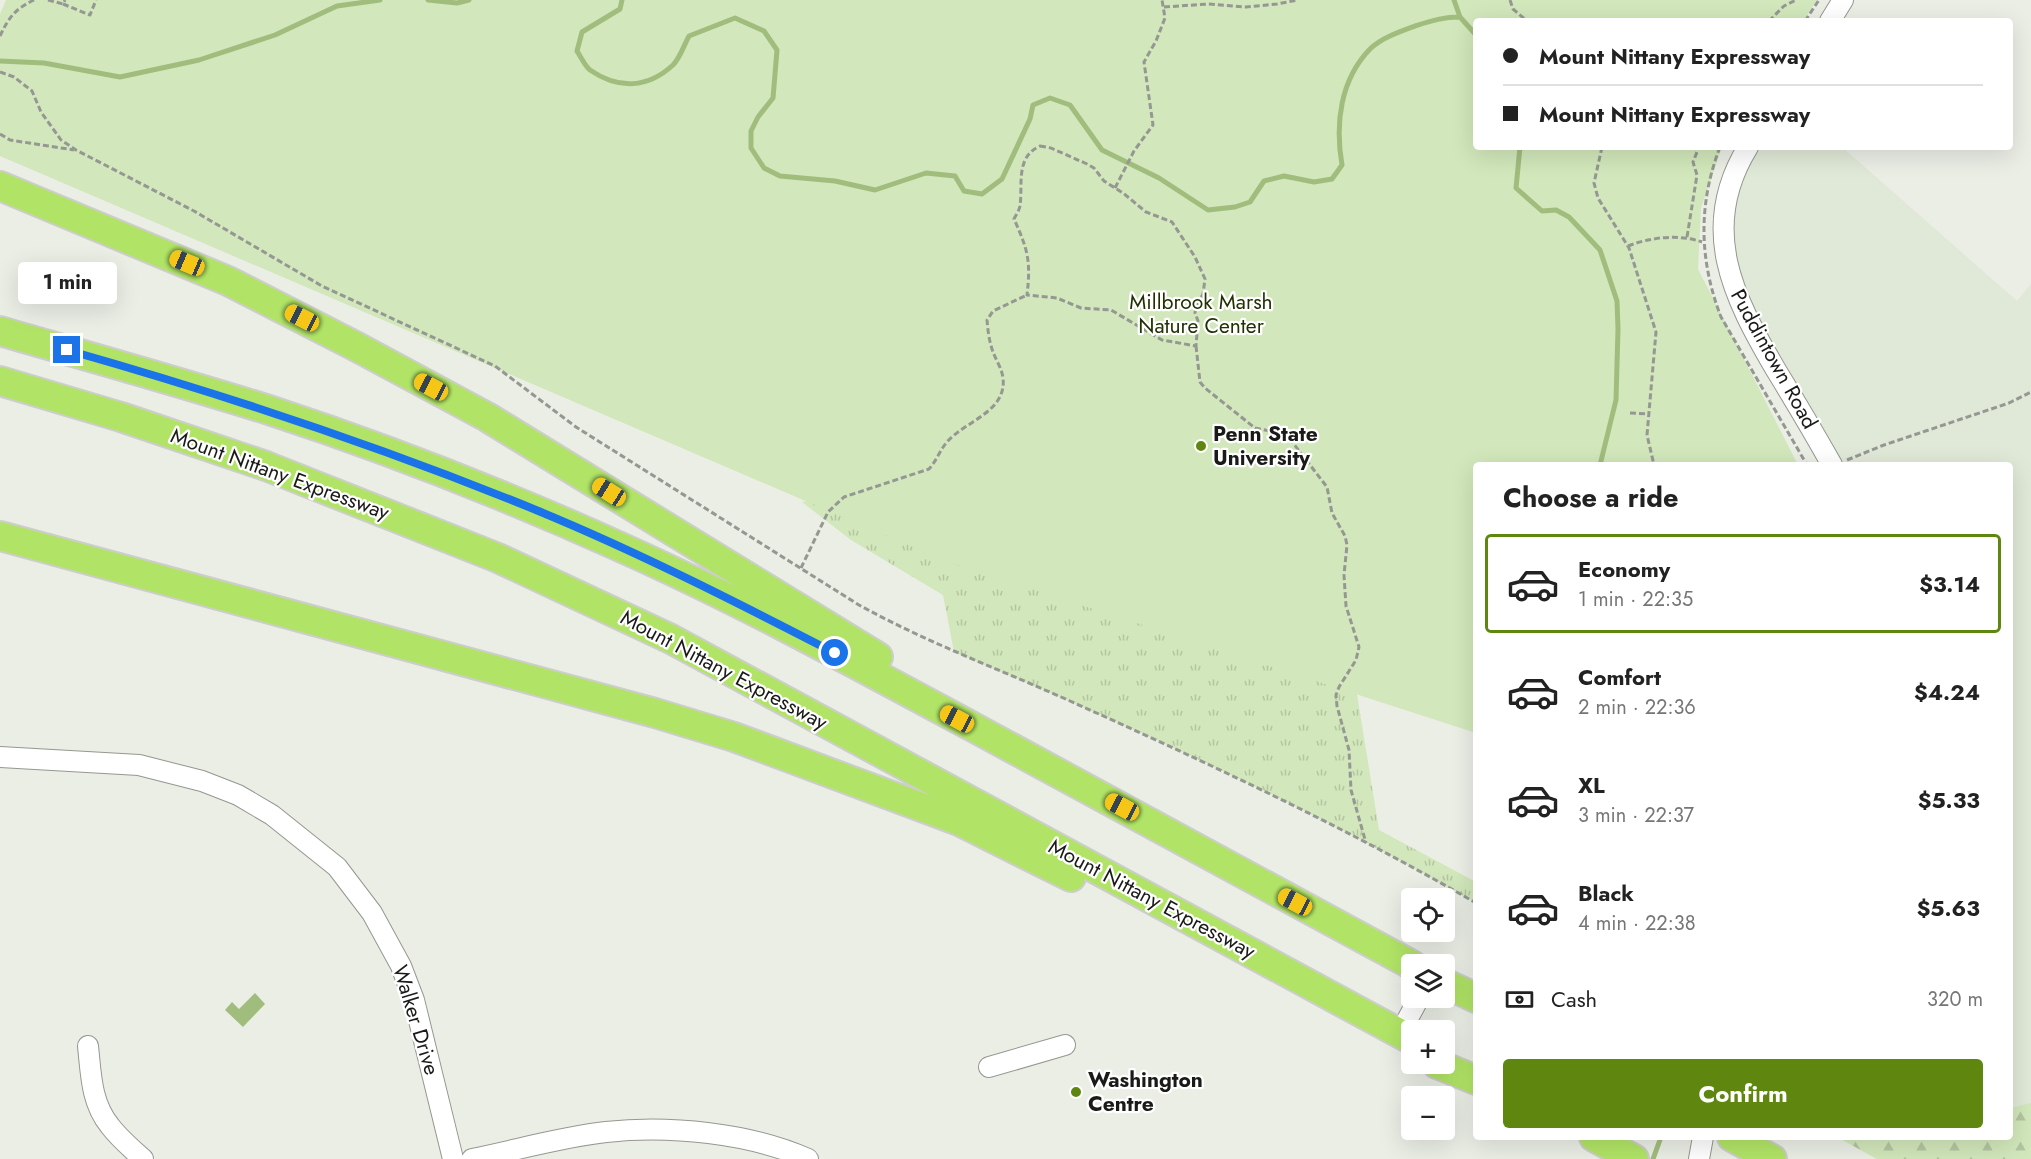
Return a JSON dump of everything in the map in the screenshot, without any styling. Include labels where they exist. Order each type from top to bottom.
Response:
[{"type":"highway","points":[[0,186],[228,281],[357,346],[487,417],[886,663],[1132,799],[1257,881]]},
{"type":"highway","points":[[0,331],[156,375],[300,421],[401,457],[536,510],[609,542],[735,602],[874,674],[1401,959]]},
{"type":"highway","name":"Mount Nittany Expressway","points":[[0,381],[121,417],[266,466],[393,515],[520,568],[671,639],[1401,1038]]},
{"type":"highway","points":[[0,536],[655,713],[734,737],[959,821],[1167,925],[1381,1039],[1401,1041]]},
{"type":"highway","points":[[1455,988],[1473,996]]},
{"type":"highway","points":[[1455,1064],[1473,1073]]},
{"type":"highway","points":[[1455,1071],[1473,1079]]},
{"type":"highway","points":[[1599,1140],[1634,1159]]},
{"type":"highway","points":[[1738,1140],[1765,1155]]},
{"type":"street","points":[[1832,18],[1844,0]]},
{"type":"street","name":"Puddintown Road","points":[[1747,150],[1732,180],[1725,206],[1722,236],[1726,265],[1742,310],[1835,462]]},
{"type":"street","name":"Walker Drive","points":[[0,757],[139,765],[202,781],[238,795],[272,815],[338,867],[372,913],[401,966],[414,1000],[453,1159]]},
{"type":"street","points":[[989,1067],[1065,1045]]},
{"type":"street","points":[[88,1046],[95,1100],[110,1126],[143,1159]]},
{"type":"street","points":[[472,1159],[608,1132],[681,1130],[749,1140],[808,1159]]},
{"type":"street","points":[[1699,1159],[1702,1140]]},
{"type":"path","points":[[0,36],[7,22],[20,6],[34,0]]},
{"type":"path","points":[[48,0],[64,2],[90,15],[96,0]]},
{"type":"path","points":[[1114,188],[1134,151],[1153,125],[1144,62],[1165,18],[1162,0]]},
{"type":"path","points":[[1164,7],[1208,4],[1246,7],[1298,0]]},
{"type":"path","points":[[1510,0],[1513,9],[1524,18]]},
{"type":"path","points":[[1771,18],[1784,6],[1796,0]]},
{"type":"path","points":[[1807,18],[1819,0]]},
{"type":"path","points":[[0,72],[14,77],[32,91],[41,112],[61,140],[76,150],[194,211],[322,286],[495,366],[576,427],[781,557],[903,630],[1067,699],[1313,814],[1473,901]]},
{"type":"path","points":[[0,134],[10,140],[76,150]]},
{"type":"path","points":[[1027,295],[1029,263],[1027,248],[1014,219],[1020,208],[1020,180],[1025,160],[1040,146],[1051,148],[1088,164],[1114,188],[1146,212],[1172,222],[1200,266],[1205,279],[1203,294],[1195,313],[1198,321],[1196,346],[1200,382],[1255,428],[1275,432],[1290,439],[1328,487],[1332,513],[1345,536],[1346,606],[1359,647],[1356,660],[1336,695],[1349,750],[1351,789],[1366,843]]},
{"type":"path","points":[[1601,150],[1594,183],[1599,205],[1628,246],[1656,332],[1648,443],[1653,462]]},
{"type":"path","points":[[1687,237],[1697,175],[1694,162],[1698,150]]},
{"type":"path","points":[[1628,246],[1644,240],[1687,237],[1703,242]]},
{"type":"path","points":[[801,568],[828,512],[844,497],[929,469],[937,460],[945,443],[959,430],[991,410],[998,398],[1003,378],[988,337],[987,320],[993,312],[1027,295],[1057,298],[1081,308],[1110,310],[1162,340],[1196,346]]},
{"type":"path","points":[[1841,462],[1884,445],[2009,403],[2031,392]]},
{"type":"path","points":[[1630,413],[1649,414]]},
{"type":"shaded area","points":[[1757,150],[1845,150],[2017,301],[2031,284],[2031,1159],[1877,1159],[1842,1140],[2013,1140],[2013,462],[1838,462],[1750,308],[1736,268],[1733,207],[1745,172]]},
{"type":"shaded area","points":[[255,993],[265,1004],[243,1027],[225,1010],[232,1002],[239,1009]]},
{"type":"green space","name":"Millbrook Marsh Nature Center","points":[[6,0],[1817,0],[1805,18],[1473,18],[1473,150],[1721,150],[1701,208],[1698,269],[1796,462],[1473,462],[1473,732],[948,562],[0,156],[0,14]]},
{"type":"green space","points":[[1311,411],[1379,830],[1473,880],[1473,901],[1455,891],[1455,888],[1450,888],[1349,833],[1219,769],[954,652],[943,595],[851,540],[802,502],[945,480]]},
{"type":"green space","points":[[2031,1103],[2031,1159],[1877,1159],[1842,1140],[2013,1140],[2013,1107]]},
{"type":"waterway","points":[[0,61],[44,63],[120,77],[199,60],[275,35],[337,6],[380,0]]},
{"type":"waterway","points":[[428,0],[457,3],[469,0]]},
{"type":"waterway","points":[[622,0],[620,9],[582,32],[577,51],[590,70],[612,81],[633,84],[654,78],[673,65],[689,36],[735,18],[764,31],[777,50],[773,98],[758,117],[751,131],[751,148],[764,168],[780,176],[835,181],[875,190],[926,173],[955,176],[964,191],[982,194],[1002,179],[1030,119],[1033,105],[1050,98],[1070,105],[1102,150],[1159,178],[1208,210],[1235,207],[1250,202],[1264,181],[1284,176],[1314,182],[1332,179],[1342,165],[1339,134],[1342,103],[1346,89],[1360,61],[1380,41],[1415,26],[1454,17],[1460,17],[1473,32]]},
{"type":"waterway","points":[[1454,0],[1460,17]]},
{"type":"waterway","points":[[1520,150],[1516,188],[1542,211],[1556,210],[1569,217],[1600,250],[1617,301],[1616,400],[1601,462]]},
{"type":"waterway","points":[[1653,1159],[1660,1140]]},
{"type":"place","name":"Penn State University","points":[[1201,446]]},
{"type":"place","name":"Washington Centre","points":[[1076,1092]]},
{"type":"route","points":[[67,350],[272,411],[391,453],[536,510],[679,574],[835,653]]}]
